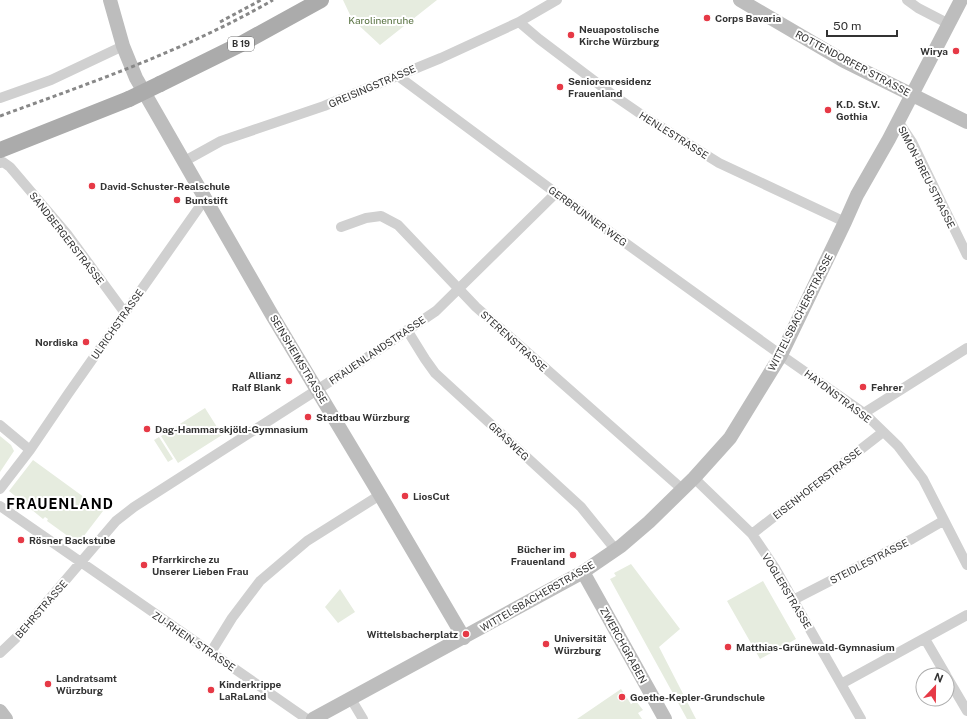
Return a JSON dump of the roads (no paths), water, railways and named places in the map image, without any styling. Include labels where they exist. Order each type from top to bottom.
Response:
[{"type":"main road","name":"B 19","points":[[157,80],[300,0]]},
{"type":"main road","name":"B 19","points":[[2,159],[127,94],[241,44],[321,0]]},
{"type":"main road","name":"B 19","points":[[0,141],[127,94]]},
{"type":"street","name":"SEINSHEIMSTRASSE","points":[[110,0],[123,46],[136,78],[272,315],[464,638]]},
{"type":"street","name":"GREISINGSTRASSE","points":[[183,162],[221,140],[324,106],[441,58],[519,22],[557,0]]},
{"type":"street","name":"ROTTENDORFER STRASSE","points":[[740,0],[844,61],[967,122]]},
{"type":"street","points":[[907,0],[918,8],[949,24]]},
{"type":"street","name":"WITTELSBACHERSTRASSE","points":[[313,719],[402,669],[464,638],[583,572],[615,550],[649,522],[694,478],[730,438],[781,355],[857,195],[912,95],[961,0]]},
{"type":"street","name":"HENLESTRASSE","points":[[519,22],[539,39],[645,117],[719,163],[845,222]]},
{"type":"street","points":[[0,98],[51,80],[123,46]]},
{"type":"street","name":"GERBRUNNER WEG","points":[[398,76],[556,193],[781,355]]},
{"type":"street","name":"SIMON-BREU-STRASSE","points":[[898,121],[912,142],[967,255]]},
{"type":"street","name":"SANDBERGERSTRASSE","points":[[2,159],[67,234],[125,313]]},
{"type":"street","name":"FRAUENLANDSTRASSE","points":[[81,563],[116,521],[134,507],[317,390],[436,311],[556,193]]},
{"type":"street","name":"ULRICHSTRASSE","points":[[0,489],[30,450],[205,199]]},
{"type":"street","name":"STERENSTRASSE","points":[[341,227],[366,218],[382,216],[398,225],[476,307],[682,489]]},
{"type":"street","name":"GRASWEG","points":[[407,330],[435,373],[581,507],[615,550]]},
{"type":"street","points":[[864,413],[939,364],[967,348]]},
{"type":"street","name":"HAYDNSTRASSE","points":[[781,355],[864,413],[898,446],[923,479],[943,521],[967,564]]},
{"type":"street","points":[[0,425],[30,450]]},
{"type":"street","name":"EISENHOFERSTRASSE","points":[[752,534],[883,432]]},
{"type":"street","name":"VOGLERSTRASSE","points":[[694,478],[752,534],[775,568],[861,719]]},
{"type":"street","points":[[210,652],[232,618],[260,581],[307,541],[380,495]]},
{"type":"street","name":"ZU-RHEIN-STRASSE","points":[[0,506],[307,719]]},
{"type":"street","name":"STEIDLESTRASSE","points":[[793,600],[912,539],[943,521]]},
{"type":"street","name":"BEHRSTRASSE","points":[[0,654],[16,638],[81,563]]},
{"type":"street","name":"ZWERCHGRABEN","points":[[583,572],[664,719]]},
{"type":"street","points":[[841,684],[967,615]]},
{"type":"street","points":[[925,638],[941,667]]},
{"type":"street","points":[[955,691],[967,711]]},
{"type":"street","points":[[351,699],[363,719]]},
{"type":"street","points":[[0,712],[6,719]]},
{"type":"railway","points":[[220,22],[261,0]]},
{"type":"railway","points":[[0,116],[104,78],[173,50],[240,18],[273,0]]},
{"type":"place","name":"Corps Bavaria","points":[[707,18]]},
{"type":"place","name":"Neuapostolische Kirche Würzburg","points":[[571,35]]},
{"type":"place","name":"Wirya","points":[[956,51]]},
{"type":"place","name":"Seniorenresidenz Frauenland","points":[[560,87]]},
{"type":"place","name":"K.D. St.V. Gothia","points":[[828,110]]},
{"type":"place","name":"David-Schuster-Realschule","points":[[92,186]]},
{"type":"place","name":"Buntstift","points":[[177,200]]},
{"type":"place","name":"Nordiska","points":[[86,342]]},
{"type":"place","name":"Allianz Ralf Blank","points":[[289,381]]},
{"type":"place","name":"Fehrer","points":[[863,387]]},
{"type":"place","name":"Stadtbau Würzburg","points":[[308,417]]},
{"type":"place","name":"Dag-Hammarskjöld-Gymnasium","points":[[147,429]]},
{"type":"place","name":"LiosCut","points":[[405,496]]},
{"type":"place","name":"Rösner Backstube","points":[[21,540]]},
{"type":"place","name":"Bücher im Frauenland","points":[[573,555]]},
{"type":"place","name":"Pfarrkirche zu Unserer Lieben Frau","points":[[144,565]]},
{"type":"place","name":"Wittelsbacherplatz","points":[[466,634]]},
{"type":"place","name":"Universität Würzburg","points":[[546,644]]},
{"type":"place","name":"Matthias-Grünewald-Gymnasium","points":[[728,647]]},
{"type":"place","name":"Landratsamt Würzburg","points":[[48,684]]},
{"type":"place","name":"Kinderkrippe LaRaLand","points":[[211,690]]},
{"type":"place","name":"Goethe-Kepler-Grundschule","points":[[622,697]]},
{"type":"district","name":"FRAUENLAND","points":[[60,504]]},
{"type":"park label","name":"Karolinenruhe","points":[[381,20]]}]
